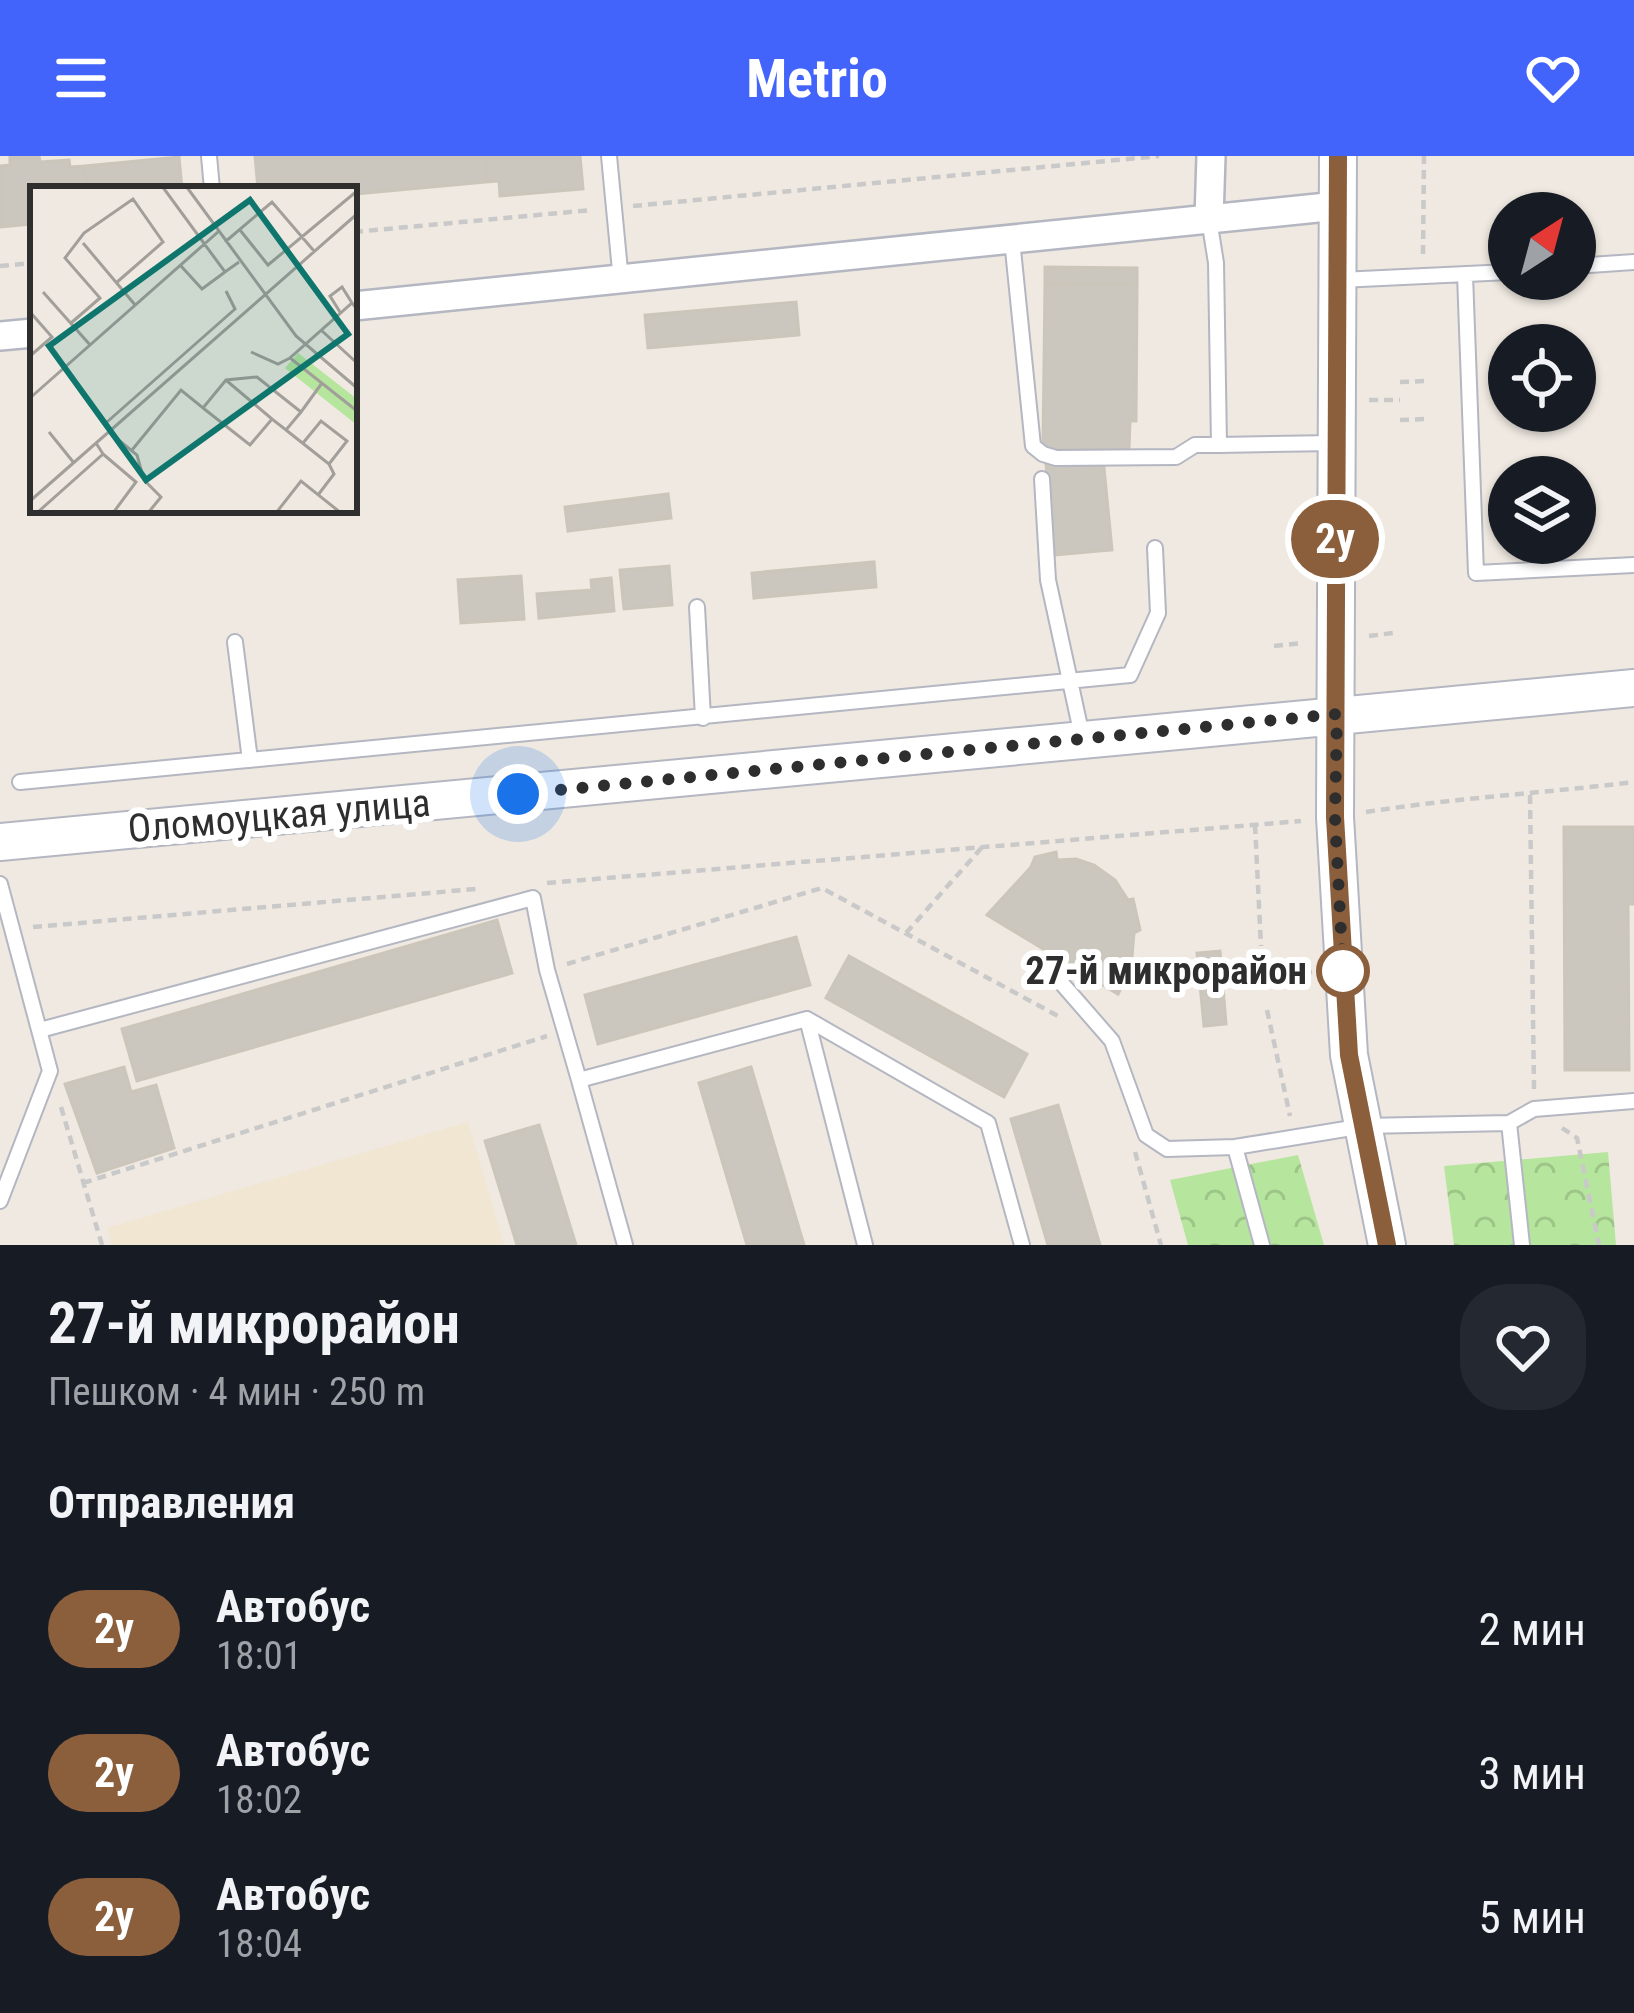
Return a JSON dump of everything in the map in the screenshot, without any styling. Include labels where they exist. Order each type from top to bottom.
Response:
[{"type":"street","points":[[1209,219],[1211,156]]},
{"type":"street","points":[[1338,156],[1335,817],[1349,1055],[1387,1245]]},
{"type":"street","points":[[357,306],[1337,206]]},
{"type":"street","points":[[0,336],[30,333]]},
{"type":"street","name":"Оломоуцкая улица","points":[[0,842],[1634,688]]},
{"type":"lane","points":[[209,156],[212,186]]},
{"type":"lane","points":[[609,156],[621,281]]},
{"type":"lane","points":[[1209,219],[1216,263],[1220,445]]},
{"type":"lane","points":[[1012,240],[1034,446],[1043,454],[1056,458],[1176,457],[1195,445],[1335,443]]},
{"type":"lane","points":[[1596,265],[1634,262]]},
{"type":"lane","points":[[1338,280],[1488,273]]},
{"type":"lane","points":[[1465,275],[1476,574],[1634,565]]},
{"type":"lane","points":[[1042,479],[1048,580],[1083,741]]},
{"type":"lane","points":[[20,782],[1130,675],[1158,613],[1155,548]]},
{"type":"lane","points":[[698,607],[703,718]]},
{"type":"lane","points":[[235,642],[250,760]]},
{"type":"lane","points":[[0,884],[50,1071],[0,1202]]},
{"type":"lane","points":[[40,1030],[533,898],[547,970],[625,1245]]},
{"type":"lane","points":[[1051,970],[1112,1041],[1145,1135],[1167,1149],[1234,1147],[1364,1126],[1509,1123],[1534,1109],[1634,1101]]},
{"type":"lane","points":[[579,1081],[807,1019],[988,1123],[1022,1245]]},
{"type":"lane","points":[[807,1019],[865,1245]]},
{"type":"lane","points":[[1509,1123],[1522,1245]]},
{"type":"lane","points":[[1234,1147],[1262,1245]]},
{"type":"path","points":[[357,232],[1159,156]]},
{"type":"path","points":[[1423,276],[1424,156]]},
{"type":"path","points":[[0,266],[30,263]]},
{"type":"path","points":[[1400,382],[1425,381]]},
{"type":"path","points":[[1400,420],[1425,419]]},
{"type":"path","points":[[1274,646],[1294,644]]},
{"type":"path","points":[[906,933],[984,845],[1255,826],[1441,800],[1634,782]]},
{"type":"path","points":[[1530,795],[1534,1109],[1576,1138],[1599,1245]]},
{"type":"path","points":[[1255,826],[1261,946]]},
{"type":"path","points":[[547,970],[822,888],[1063,1018]]},
{"type":"path","points":[[1264,977],[1342,969]]},
{"type":"path","points":[[1267,1010],[1295,1138]]},
{"type":"path","points":[[83,1183],[565,1030]]},
{"type":"path","points":[[50,1071],[102,1245]]},
{"type":"shaded area","points":[[468,1122],[504,1245],[112,1245],[107,1228]]},
{"type":"green space","points":[[1608,1152],[1616,1245],[1454,1245],[1444,1166]]},
{"type":"green space","points":[[1298,1155],[1324,1245],[1188,1245],[1170,1180]]},
{"type":"building","points":[[10,156],[39,156],[40,162],[69,160],[70,167],[84,166],[87,186],[30,186],[30,224],[0,227],[0,166],[10,165]]},
{"type":"building","points":[[255,156],[485,156],[487,182],[357,194],[357,186],[258,186]]},
{"type":"building","points":[[485,156],[580,156],[583,189],[500,196],[499,181],[487,182]]},
{"type":"building","points":[[179,157],[182,186],[87,186],[84,166]]},
{"type":"building","points":[[1045,267],[1137,268],[1137,285],[1045,284]]},
{"type":"building","points":[[1045,284],[1137,285],[1136,421],[1130,421],[1129,449],[1043,448]]},
{"type":"building","points":[[796,302],[799,335],[648,348],[645,315]]},
{"type":"building","points":[[1103,458],[1112,550],[1055,555],[1046,464]]},
{"type":"building","points":[[668,494],[671,518],[568,531],[565,507]]},
{"type":"building","points":[[874,562],[876,587],[754,598],[752,573]]},
{"type":"building","points":[[669,566],[672,605],[624,609],[620,570]]},
{"type":"building","points":[[521,576],[524,619],[461,623],[458,580]]},
{"type":"building","points":[[611,578],[614,611],[539,618],[537,594],[592,590],[591,580]]},
{"type":"building","points":[[1564,827],[1634,827],[1634,904],[1628,904],[1629,1070],[1565,1070]]},
{"type":"building","points":[[1056,852],[1057,860],[1094,865],[1115,880],[1128,900],[1133,899],[1140,930],[1134,933],[1131,967],[1118,994],[987,915],[1035,857]]},
{"type":"building","points":[[497,920],[512,973],[137,1081],[122,1029]]},
{"type":"building","points":[[796,937],[810,985],[598,1044],[585,995]]},
{"type":"building","points":[[1220,951],[1226,1024],[1204,1026],[1197,953]]},
{"type":"building","points":[[849,956],[1027,1054],[1004,1097],[826,998]]},
{"type":"building","points":[[124,1067],[131,1092],[156,1085],[174,1148],[97,1173],[65,1084]]},
{"type":"building","points":[[751,1067],[804,1245],[747,1245],[699,1083]]},
{"type":"building","points":[[1058,1105],[1100,1245],[1048,1245],[1011,1119]]},
{"type":"building","points":[[539,1125],[576,1245],[517,1245],[485,1141]]},
{"type":"bus line","name":"2у","points":[[1338,156],[1335,817],[1349,1055],[1387,1245]]},
{"type":"place","name":"27-й микрорайон","points":[[1343,971]]},
{"type":"route","points":[[518,794],[1337,714],[1335,817],[1343,971]]}]
